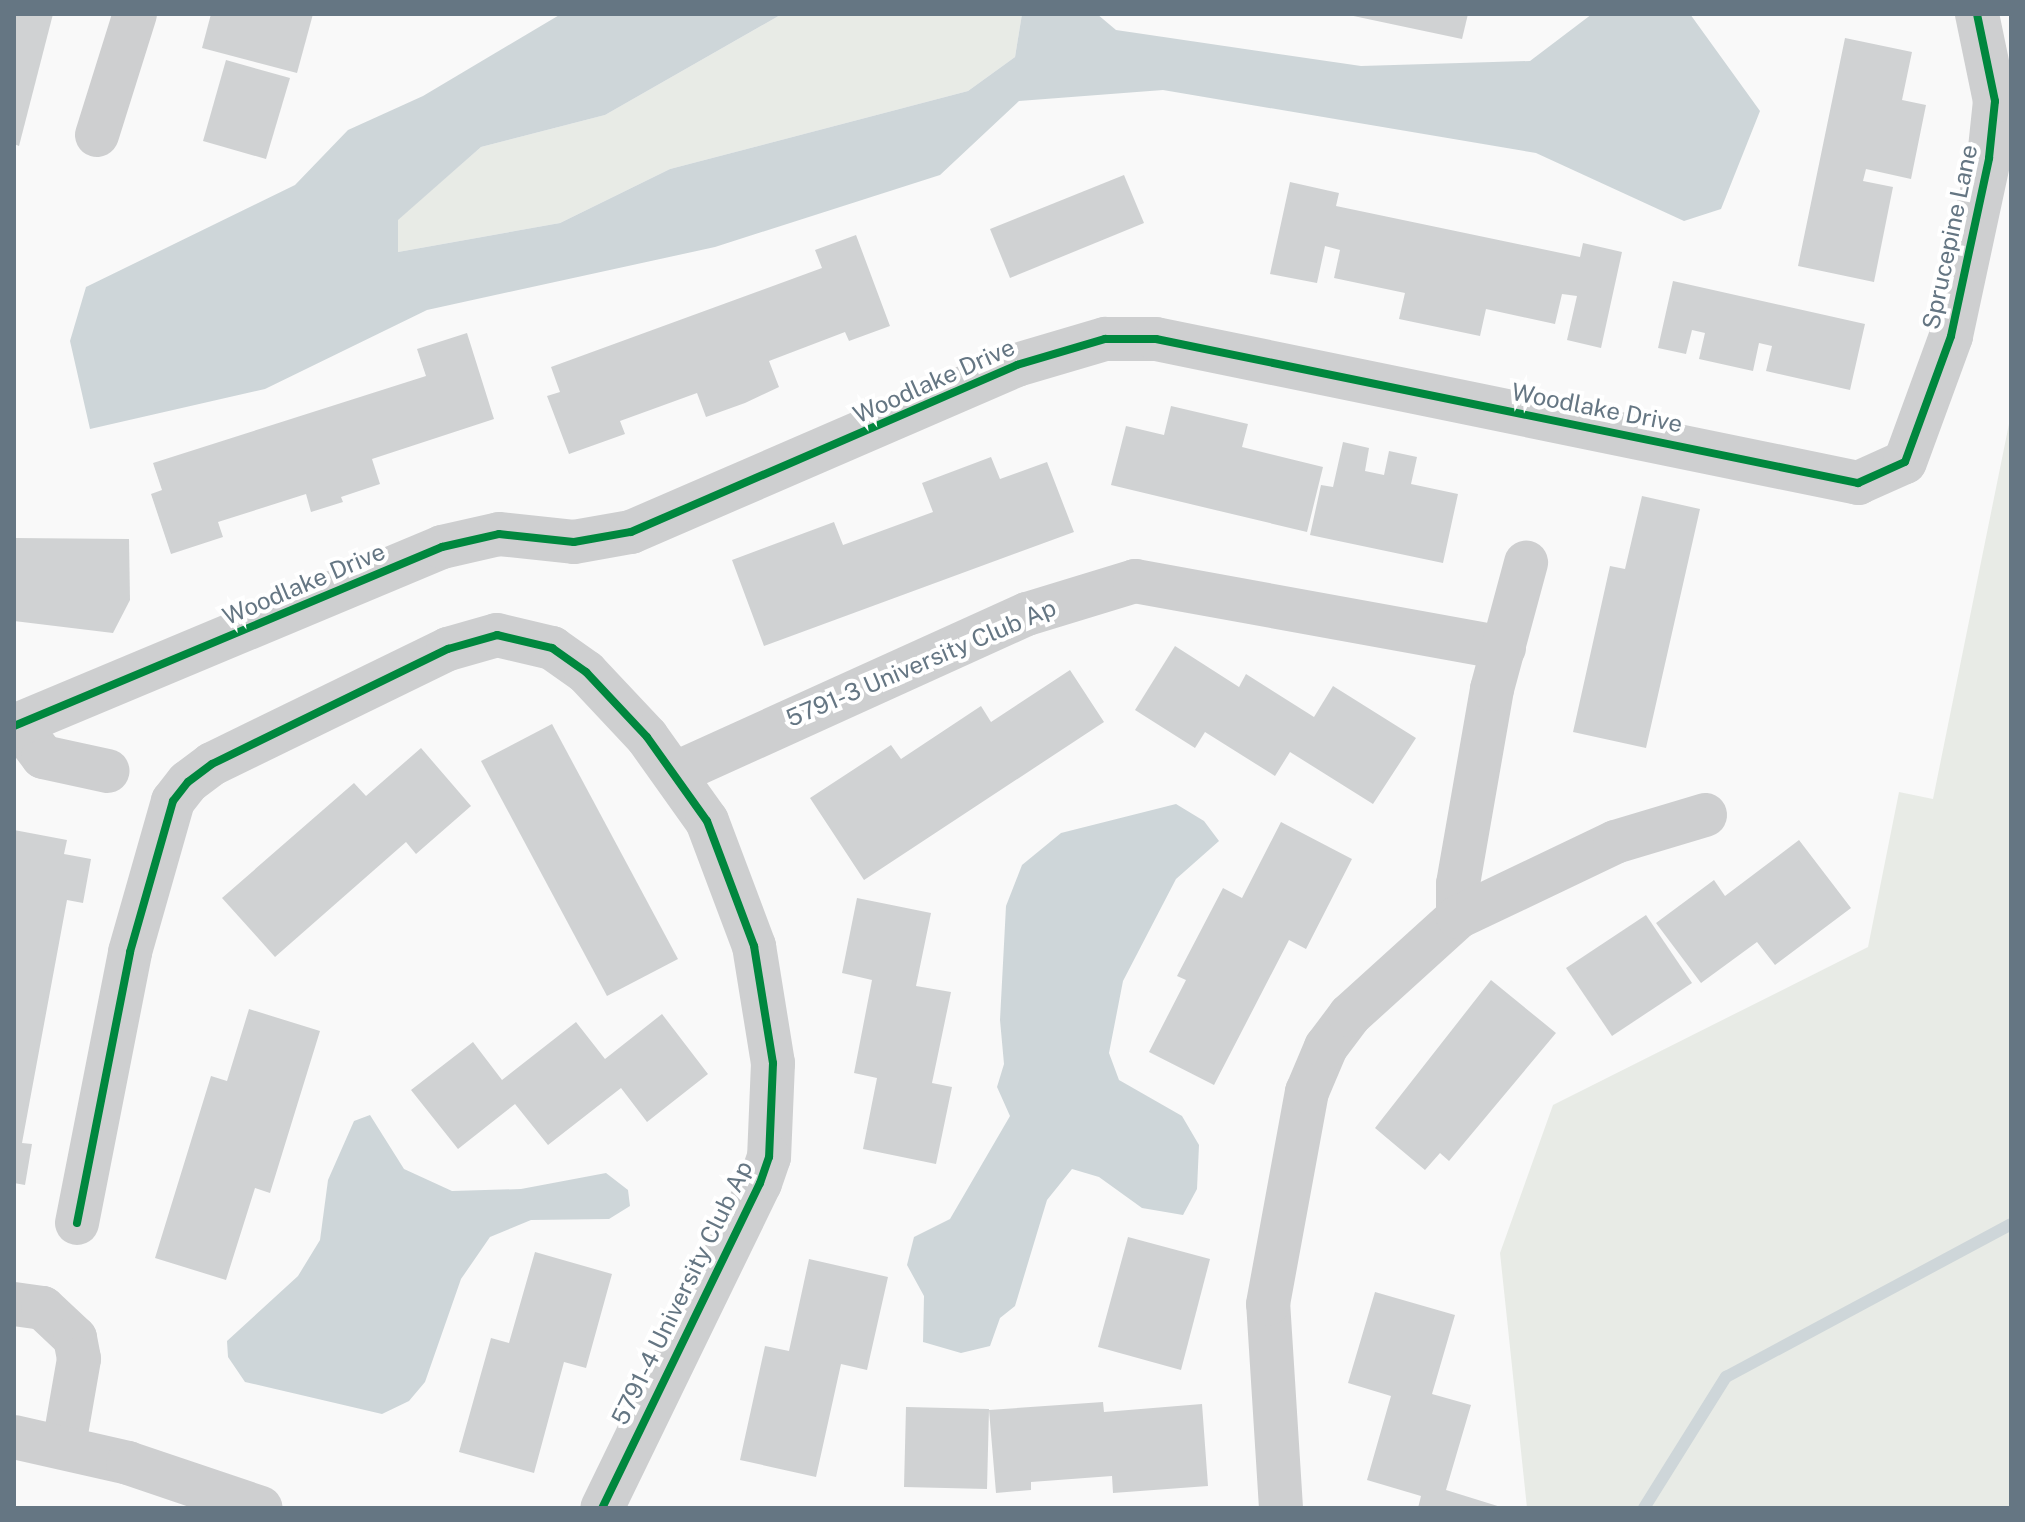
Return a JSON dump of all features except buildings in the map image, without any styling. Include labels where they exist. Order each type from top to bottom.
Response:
[{"type":"street","points":[[97,135],[135,14]]},
{"type":"street","name":"Sprucepine Lane","points":[[1905,462],[1951,336],[1989,158],[1995,101],[1977,14]]},
{"type":"street","name":"Woodlake Drive","points":[[16,725],[442,547],[499,534],[574,542],[631,532],[1017,365],[1105,339],[1156,339],[1858,483],[1905,462]]},
{"type":"street","points":[[1458,917],[1458,884],[1504,648],[1526,563]]},
{"type":"street","name":"5791-3 University Club Ap","points":[[676,773],[1027,614],[1135,581],[1504,648]]},
{"type":"street","name":"5791-4 University Club Ap","points":[[77,1223],[130,952],[173,801],[188,782],[212,764],[448,649],[497,635],[552,648],[586,672],[676,773],[707,821],[754,946],[773,1063],[769,1157],[613,1505]]},
{"type":"street","points":[[16,725],[43,757],[108,771]]},
{"type":"street","points":[[1281,1508],[1268,1304],[1307,1092],[1326,1047],[1350,1015],[1458,917],[1615,842],[1705,815]]},
{"type":"street","points":[[14,1304],[43,1308],[75,1338],[79,1359],[64,1445]]},
{"type":"street","points":[[14,1437],[64,1445],[261,1508]]},
{"type":"shaded area","points":[[561,14],[782,14],[605,115],[481,147],[398,220],[398,252],[560,223],[670,169],[968,91],[1015,57],[1022,14],[1097,14],[1116,30],[1361,66],[1530,61],[1592,14],[1690,14],[1760,111],[1721,209],[1684,221],[1536,153],[1163,90],[1019,101],[940,175],[715,247],[427,310],[265,389],[90,429],[70,341],[86,287],[295,185],[348,130],[423,96]]},
{"type":"shaded area","points":[[782,14],[1022,14],[1015,57],[968,91],[670,169],[560,223],[398,252],[397,220],[481,147],[605,115]]},
{"type":"shaded area","points":[[2011,414],[2011,1508],[1527,1508],[1500,1253],[1553,1105],[1868,947],[1899,792],[1933,799]]},
{"type":"shaded area","points":[[1176,804],[1204,821],[1219,841],[1176,879],[1123,981],[1109,1053],[1119,1080],[1182,1116],[1199,1145],[1197,1189],[1183,1215],[1142,1208],[1099,1177],[1072,1169],[1047,1200],[1015,1306],[1000,1318],[990,1346],[961,1353],[923,1342],[924,1296],[907,1265],[914,1237],[950,1219],[1010,1116],[997,1087],[1004,1064],[1000,1020],[1006,906],[1022,865],[1061,833]]},
{"type":"shaded area","points":[[370,1115],[404,1169],[452,1191],[521,1189],[606,1173],[628,1190],[630,1206],[609,1219],[531,1220],[490,1237],[461,1279],[425,1382],[409,1401],[382,1414],[245,1382],[228,1357],[227,1341],[298,1276],[320,1240],[328,1180],[354,1121]]},
{"type":"waterway","points":[[1644,1508],[1726,1377],[2011,1224]]},
{"type":"cycle path","points":[[14,726],[442,547],[499,534],[574,542],[631,532],[1017,365],[1105,339],[1156,339],[1858,483],[1905,462],[1951,336],[1989,158],[1995,101],[1977,14]]},
{"type":"cycle path","points":[[77,1223],[130,952],[173,801],[188,782],[212,764],[448,649],[497,635],[552,648],[586,672],[647,737],[707,821],[754,946],[773,1063],[769,1157],[760,1183],[602,1508]]}]
